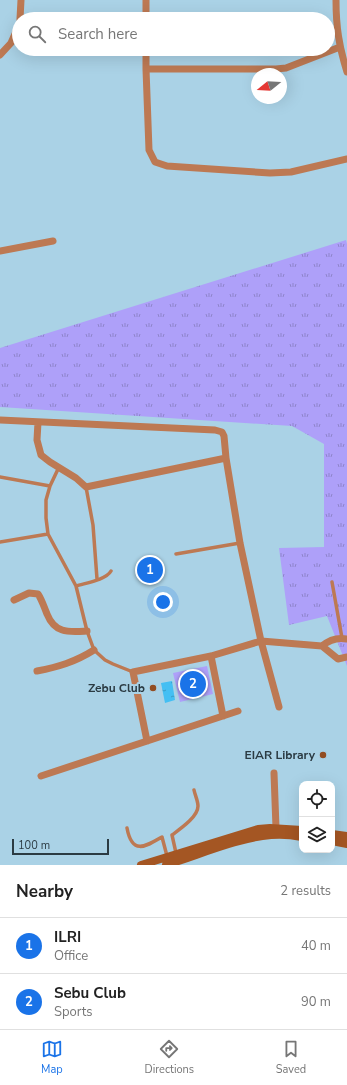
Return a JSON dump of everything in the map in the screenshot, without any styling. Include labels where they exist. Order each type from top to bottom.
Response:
[{"type":"main road","points":[[170,859],[258,830],[276,828],[299,830]]},
{"type":"main road","points":[[141,865],[263,836],[283,834],[299,837]]},
{"type":"main road","points":[[335,834],[347,836]]},
{"type":"main road","points":[[335,842],[347,844]]},
{"type":"street","points":[[20,12],[21,0]]},
{"type":"street","points":[[146,0],[146,12]]},
{"type":"street","points":[[336,0],[336,24],[340,47],[347,72]]},
{"type":"street","points":[[0,54],[12,41]]},
{"type":"street","points":[[335,49],[340,47]]},
{"type":"street","points":[[146,56],[149,150],[155,162],[167,166],[270,173],[291,172],[347,158]]},
{"type":"street","points":[[146,69],[286,68],[317,56]]},
{"type":"street","points":[[0,251],[53,240]]},
{"type":"street","points":[[0,420],[215,430],[222,432],[224,436],[226,458],[240,543],[261,641],[280,708]]},
{"type":"street","points":[[38,422],[37,440],[42,455],[86,486],[226,458]]},
{"type":"street","points":[[14,600],[29,593],[38,594],[48,616],[57,628],[66,632],[87,631]]},
{"type":"street","points":[[322,646],[331,640],[345,639]]},
{"type":"street","points":[[147,741],[133,672],[211,656],[261,641],[322,646],[338,659],[347,658]]},
{"type":"street","points":[[37,671],[75,661],[94,650]]},
{"type":"street","points":[[211,656],[223,716]]},
{"type":"street","points":[[41,776],[238,711]]},
{"type":"street","points":[[274,773],[276,828]]},
{"type":"lane","points":[[59,467],[50,486],[46,500],[48,534],[76,586],[87,631],[94,650],[105,660],[133,672]]},
{"type":"lane","points":[[0,477],[50,486]]},
{"type":"lane","points":[[86,486],[93,525],[97,579]]},
{"type":"lane","points":[[0,542],[48,534]]},
{"type":"lane","points":[[176,554],[240,543]]},
{"type":"lane","points":[[76,586],[104,578],[109,575],[111,571]]},
{"type":"lane","points":[[332,582],[345,639]]},
{"type":"lane","points":[[127,828],[132,840],[138,846],[143,847],[162,837],[172,835],[183,828],[198,810],[194,790]]},
{"type":"lane","points":[[170,859],[172,835]]},
{"type":"lane","points":[[162,837],[170,859]]},
{"type":"green space","points":[[346,240],[347,666],[327,616],[289,625],[279,548],[324,547],[324,444],[292,426],[0,407],[0,348]]},
{"type":"green space","points":[[207,666],[213,694],[180,702],[173,673]]},
{"type":"water","points":[[172,681],[175,700],[165,703],[161,683]]},
{"type":"place","name":"ILRI","points":[[150,570]]},
{"type":"place","name":"Sebu Club","points":[[193,684]]},
{"type":"place","name":"Zebu Club","points":[[153,688]]},
{"type":"place","name":"EIAR Library","points":[[323,755]]}]
